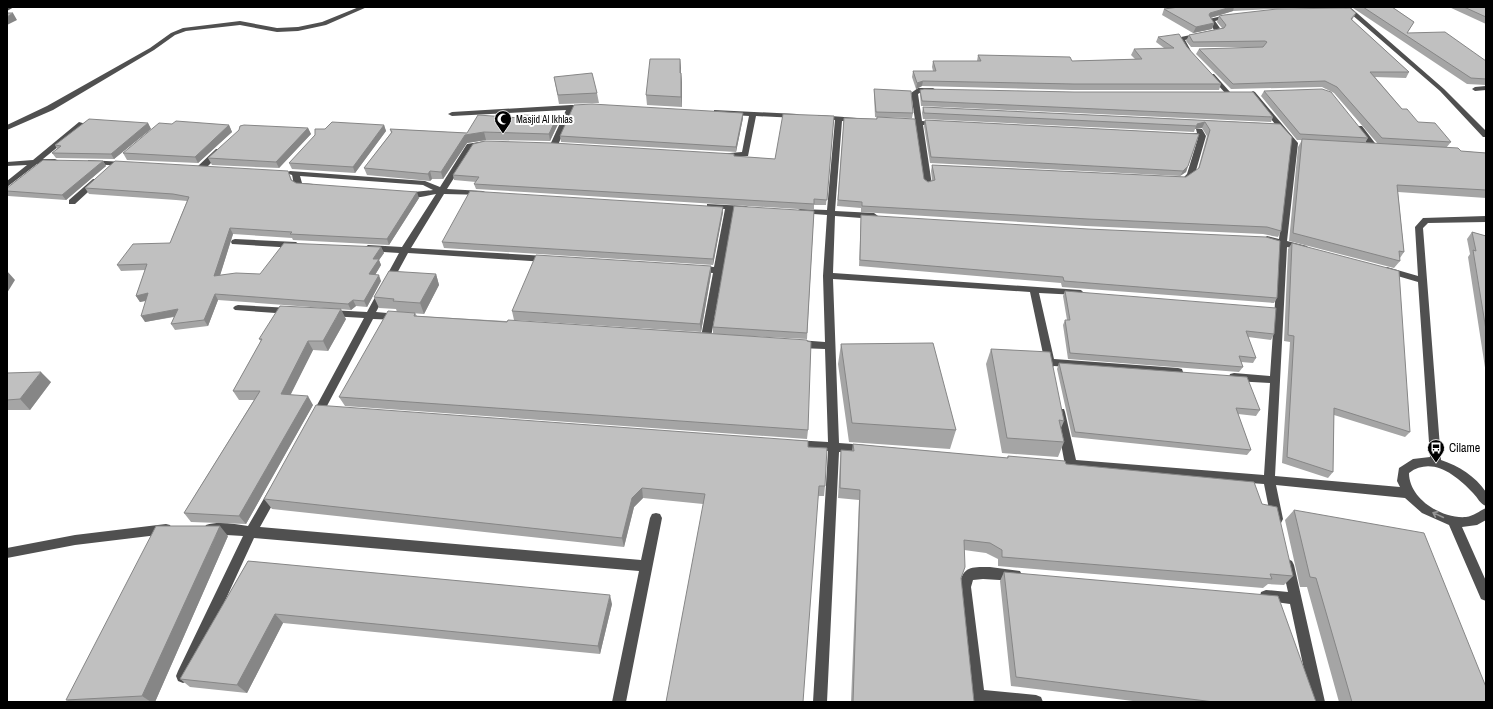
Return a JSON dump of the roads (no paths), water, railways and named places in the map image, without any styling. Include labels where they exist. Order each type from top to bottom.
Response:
[{"type":"street","points":[[7,8],[11,7]]},
{"type":"street","points":[[7,128],[50,108],[152,49],[173,34],[185,29],[240,23],[277,30],[298,29],[324,24],[364,7]]},
{"type":"street","points":[[1346,9],[1436,85],[1486,135]]},
{"type":"street","points":[[1192,53],[1182,40],[1184,38],[1216,32],[1218,31],[1211,20],[1241,14]]},
{"type":"street","points":[[1206,69],[1231,93],[1220,93]]},
{"type":"street","points":[[1476,89],[1486,88]]},
{"type":"street","points":[[928,185],[929,166],[920,109],[915,91],[938,90]]},
{"type":"street","points":[[1254,92],[1276,126],[1297,144],[1274,308],[1274,380],[1269,480],[1280,532]]},
{"type":"street","points":[[452,114],[593,106]]},
{"type":"street","points":[[554,145],[572,107]]},
{"type":"street","points":[[713,112],[863,120]]},
{"type":"street","points":[[716,156],[736,156],[745,154],[753,114]]},
{"type":"street","points":[[921,123],[934,117]]},
{"type":"street","points":[[820,702],[834,446],[828,276],[831,213],[839,119]]},
{"type":"street","points":[[895,122],[948,124]]},
{"type":"street","points":[[7,185],[82,124]]},
{"type":"street","points":[[1175,179],[1188,178],[1191,174],[1202,136],[1196,124],[1203,124]]},
{"type":"street","points":[[1355,124],[1378,147],[1360,146]]},
{"type":"street","points":[[1177,135],[1202,136]]},
{"type":"street","points":[[216,169],[198,168],[228,143]]},
{"type":"street","points":[[308,430],[404,250],[470,146],[493,143]]},
{"type":"street","points":[[72,202],[126,154]]},
{"type":"street","points":[[7,164],[37,161],[60,161]]},
{"type":"street","points":[[84,162],[131,164]]},
{"type":"street","points":[[287,167],[282,173],[361,174],[425,183],[442,191]]},
{"type":"street","points":[[295,174],[299,185],[323,187]]},
{"type":"street","points":[[393,193],[417,195],[442,191],[490,193]]},
{"type":"street","points":[[698,205],[753,209]]},
{"type":"street","points":[[706,337],[730,207]]},
{"type":"street","points":[[792,211],[887,217]]},
{"type":"street","points":[[1436,463],[1419,227],[1426,220],[1486,218]]},
{"type":"street","points":[[1256,238],[1283,242],[1312,250]]},
{"type":"street","points":[[235,242],[305,245]]},
{"type":"street","points":[[358,248],[555,260]]},
{"type":"street","points":[[687,268],[718,270]]},
{"type":"street","points":[[1379,268],[1422,280]]},
{"type":"street","points":[[828,276],[1089,293]]},
{"type":"street","points":[[1034,289],[1052,376]]},
{"type":"street","points":[[238,308],[300,311]]},
{"type":"street","points":[[323,312],[408,317]]},
{"type":"street","points":[[791,344],[830,346]]},
{"type":"street","points":[[1049,362],[1189,373]]},
{"type":"street","points":[[1220,375],[1274,380]]},
{"type":"street","points":[[1057,398],[1071,464]]},
{"type":"street","points":[[319,410],[335,411]]},
{"type":"street","points":[[786,443],[880,450]]},
{"type":"street","points":[[1486,501],[1479,489],[1467,478],[1452,469],[1436,463],[1421,461],[1410,464],[1403,471],[1403,481],[1409,493],[1420,505],[1436,515],[1453,521],[1469,523],[1481,519],[1486,513]]},
{"type":"street","points":[[1056,463],[1409,493]]},
{"type":"street","points":[[182,678],[252,532],[282,478]]},
{"type":"street","points":[[619,702],[656,518]]},
{"type":"street","points":[[1453,521],[1486,595]]},
{"type":"street","points":[[7,553],[75,540],[178,528]]},
{"type":"street","points":[[202,529],[233,529],[252,532],[646,566]]},
{"type":"street","points":[[1285,554],[1318,702]]},
{"type":"street","points":[[1025,576],[979,573],[971,574],[967,578],[965,587],[977,699],[1036,702]]},
{"type":"street","points":[[1256,596],[1296,599]]},
{"type":"place","name":"Masjid Al Ikhlas","points":[[503,134]]},
{"type":"place","name":"Cilame","points":[[1436,463]]}]
